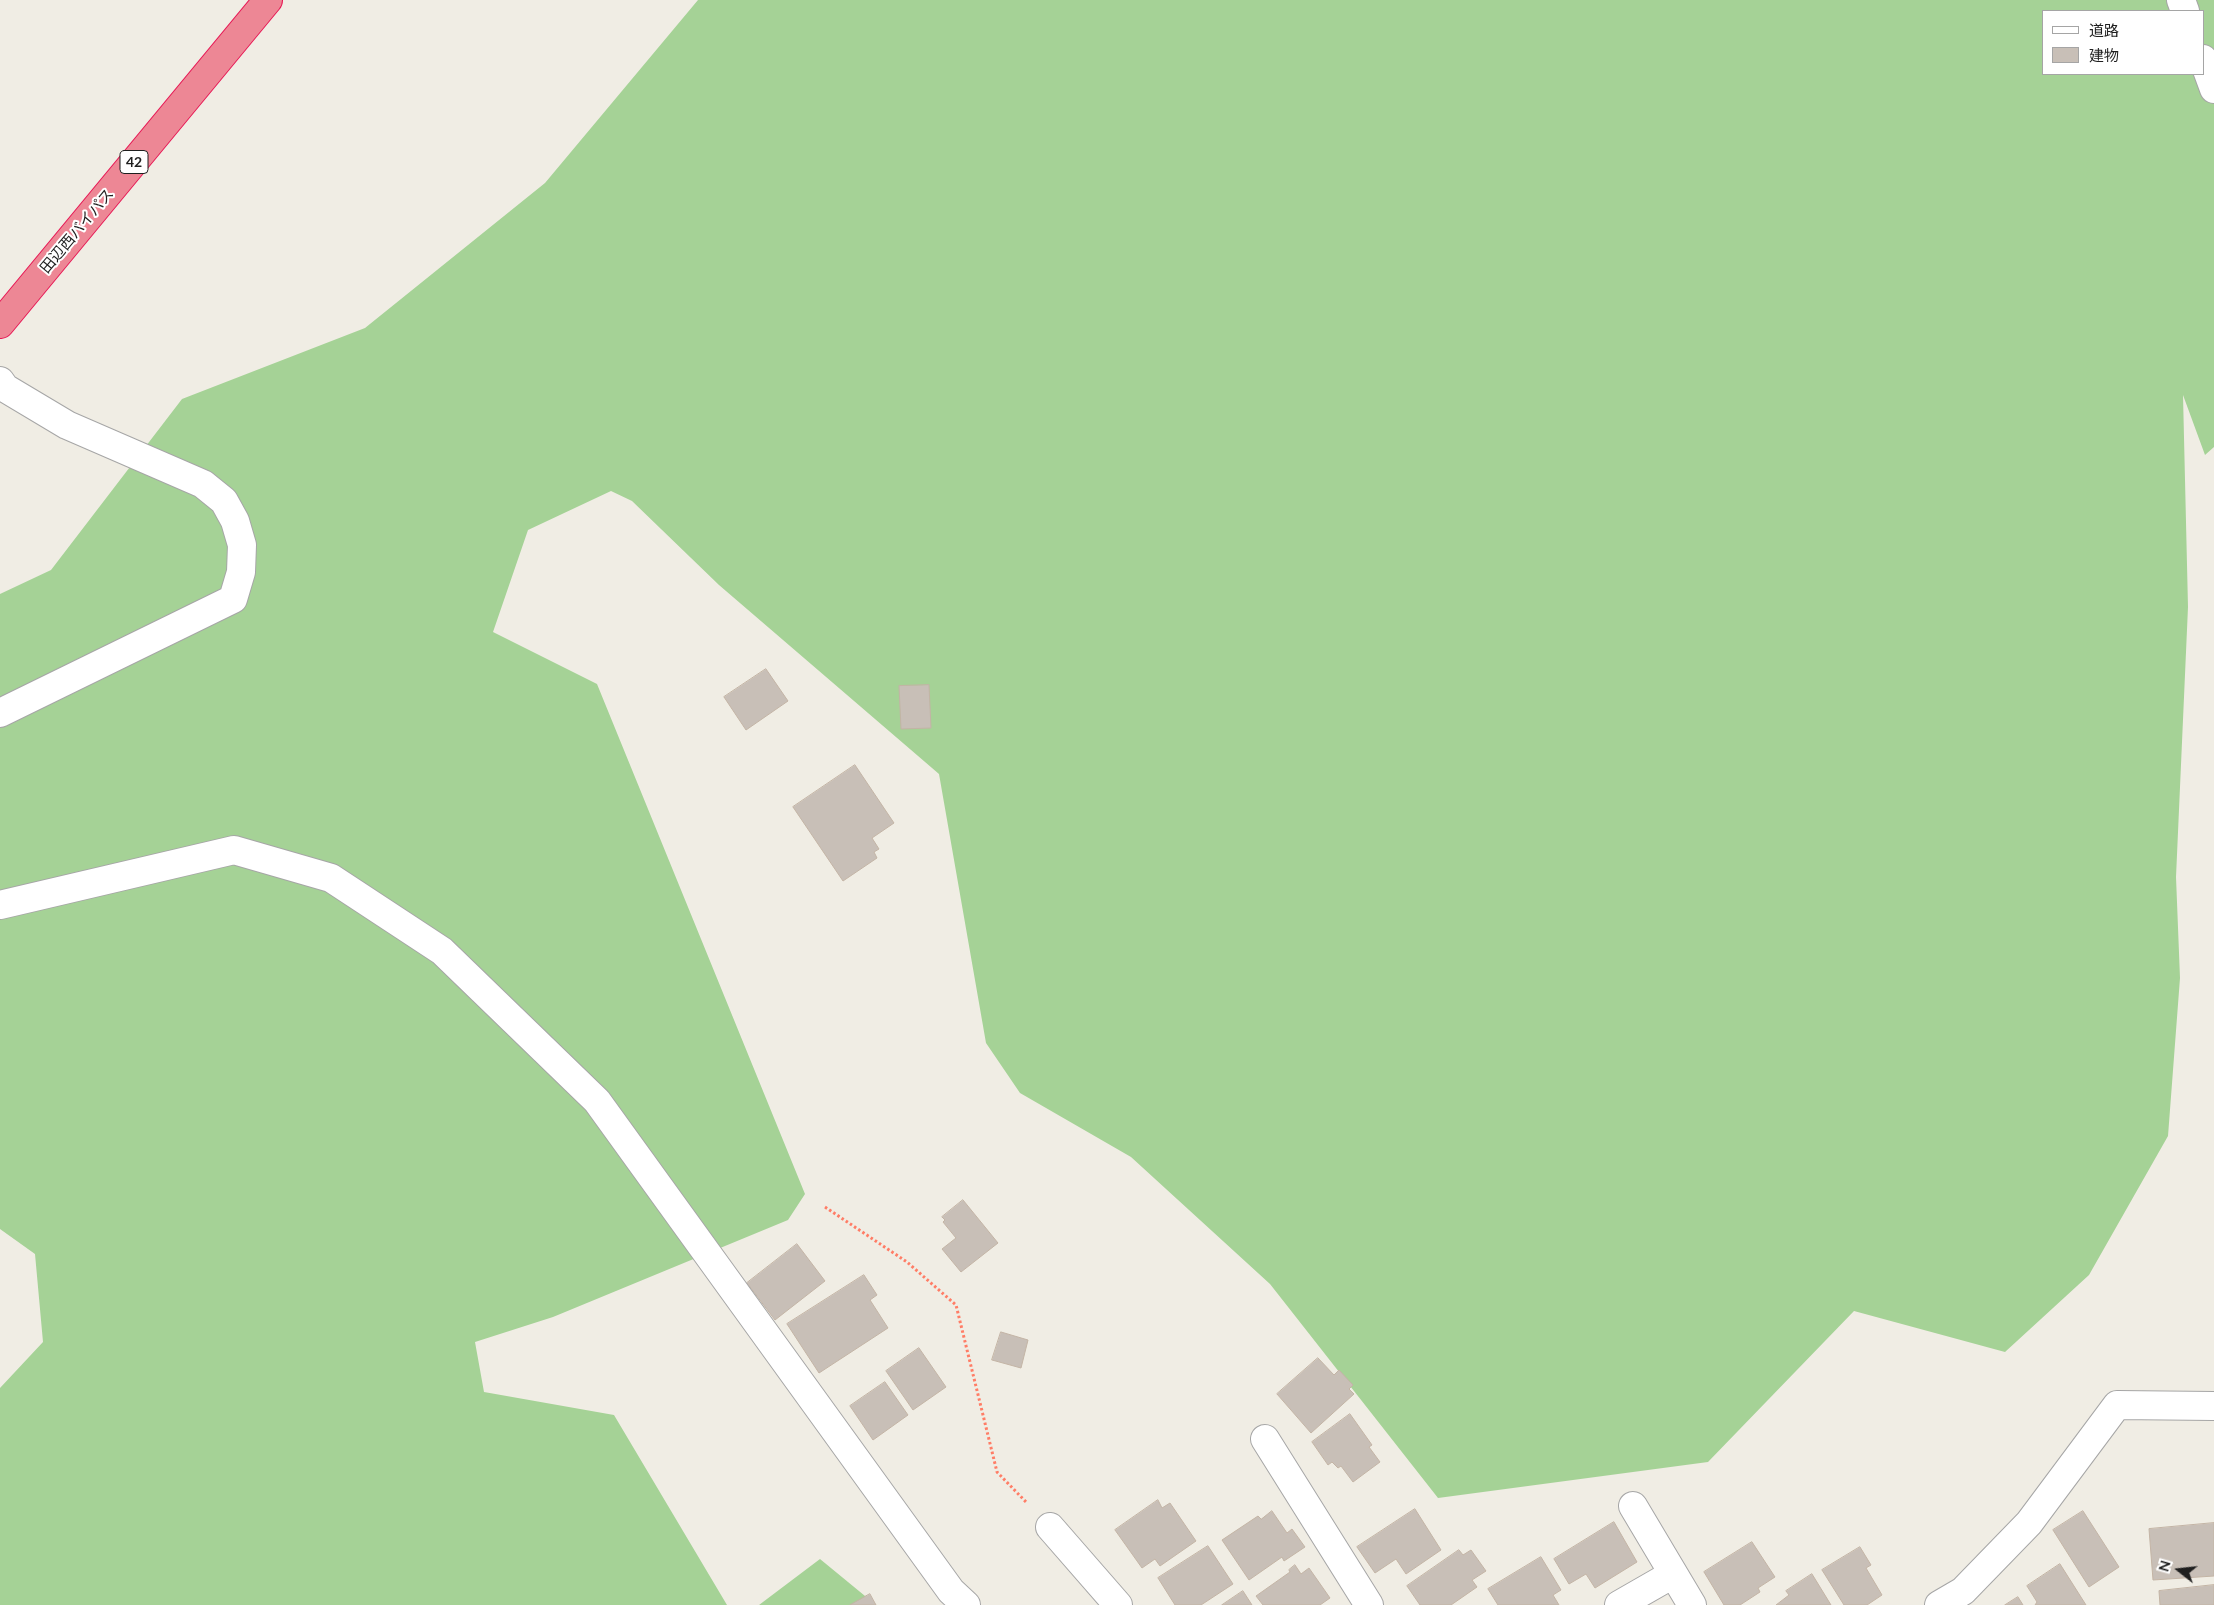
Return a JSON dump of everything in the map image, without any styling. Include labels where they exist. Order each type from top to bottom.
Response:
[{"type":"highway","name":"田辺西バイパス","points":[[0,324],[268,0]]},
{"type":"street","points":[[2204,62],[2214,89]]},
{"type":"street","points":[[0,381],[5,388],[67,425],[203,484],[224,502],[235,521],[242,545],[241,572],[233,599],[0,713]]},
{"type":"street","points":[[0,905],[234,850],[331,878],[442,951],[597,1101],[906,1526],[951,1592],[966,1605]]},
{"type":"street","points":[[1939,1605],[1964,1591],[2030,1523],[2117,1405],[2214,1406]]},
{"type":"street","points":[[1265,1439],[1369,1605]]},
{"type":"street","points":[[1633,1506],[1692,1605]]},
{"type":"street","points":[[1050,1527],[1118,1605]]},
{"type":"street","points":[[1620,1605],[1673,1574]]},
{"type":"path","points":[[825,1207],[907,1262],[956,1305],[997,1472],[1050,1527]]},
{"type":"green space","points":[[698,0],[2214,0],[2214,447],[2205,455],[2183,395],[2188,607],[2176,877],[2180,978],[2168,1136],[2089,1275],[2005,1352],[1854,1311],[1708,1462],[1438,1498],[1270,1284],[1131,1157],[1020,1093],[986,1043],[939,774],[719,585],[632,501],[611,491],[528,530],[493,632],[597,684],[805,1194],[788,1220],[553,1317],[475,1342],[484,1392],[614,1415],[727,1605],[0,1605],[0,1388],[43,1342],[35,1254],[0,1229],[0,594],[51,570],[182,399],[365,328],[545,183]]},
{"type":"green space","points":[[820,1559],[876,1605],[759,1605]]},
{"type":"building","points":[[766,669],[788,701],[746,730],[724,697]]},
{"type":"building","points":[[929,685],[931,728],[901,729],[899,686]]},
{"type":"building","points":[[855,765],[894,823],[872,838],[879,849],[874,852],[877,858],[843,881],[793,807]]},
{"type":"building","points":[[963,1200],[998,1243],[961,1272],[942,1249],[956,1238],[943,1222],[945,1220],[942,1217]]},
{"type":"building","points":[[797,1244],[825,1281],[775,1320],[747,1283]]},
{"type":"building","points":[[864,1275],[877,1295],[870,1300],[888,1328],[819,1373],[787,1324]]},
{"type":"building","points":[[1001,1332],[1028,1340],[1021,1368],[992,1360]]},
{"type":"building","points":[[919,1348],[946,1387],[913,1410],[886,1371]]},
{"type":"building","points":[[1318,1358],[1334,1375],[1339,1370],[1353,1385],[1349,1389],[1354,1394],[1311,1433],[1277,1394]]},
{"type":"building","points":[[885,1382],[908,1415],[873,1440],[850,1406]]},
{"type":"building","points":[[1350,1414],[1372,1445],[1369,1447],[1380,1462],[1353,1482],[1341,1466],[1338,1468],[1332,1462],[1328,1465],[1312,1442]]},
{"type":"building","points":[[1158,1500],[1162,1508],[1170,1503],[1196,1541],[1160,1566],[1155,1559],[1142,1568],[1115,1530]]},
{"type":"building","points":[[1415,1509],[1441,1550],[1406,1574],[1396,1559],[1375,1573],[1357,1547]]},
{"type":"building","points":[[1272,1511],[1287,1533],[1292,1529],[1305,1547],[1284,1561],[1282,1557],[1249,1580],[1222,1540],[1258,1516],[1261,1519]]},
{"type":"building","points":[[2083,1511],[2119,1567],[2089,1587],[2053,1530]]},
{"type":"building","points":[[1614,1522],[1637,1562],[1595,1588],[1586,1574],[1569,1584],[1554,1559]]},
{"type":"building","points":[[2214,1523],[2214,1576],[2153,1580],[2149,1529]]},
{"type":"building","points":[[1752,1542],[1775,1577],[1758,1588],[1760,1592],[1740,1605],[1724,1605],[1704,1572]]},
{"type":"building","points":[[1208,1546],[1233,1584],[1201,1605],[1175,1605],[1158,1578]]},
{"type":"building","points":[[1860,1547],[1871,1565],[1866,1568],[1882,1595],[1867,1605],[1844,1605],[1822,1570]]},
{"type":"building","points":[[1459,1550],[1463,1555],[1471,1550],[1486,1571],[1472,1580],[1477,1587],[1451,1605],[1420,1605],[1407,1586]]},
{"type":"building","points":[[1541,1557],[1561,1590],[1553,1595],[1559,1605],[1498,1605],[1488,1589]]},
{"type":"building","points":[[2060,1564],[2086,1605],[2035,1605],[2037,1602],[2027,1586]]},
{"type":"building","points":[[1295,1565],[1301,1574],[1309,1568],[1330,1598],[1320,1605],[1263,1605],[1256,1596],[1290,1572],[1289,1570]]},
{"type":"building","points":[[1812,1574],[1831,1605],[1776,1605],[1789,1595],[1786,1591]]},
{"type":"building","points":[[2214,1585],[2214,1605],[2160,1605],[2159,1591]]},
{"type":"building","points":[[1243,1591],[1252,1605],[1222,1605]]},
{"type":"building","points":[[870,1594],[876,1605],[850,1605]]},
{"type":"building","points":[[2018,1597],[2023,1605],[2005,1605]]}]
